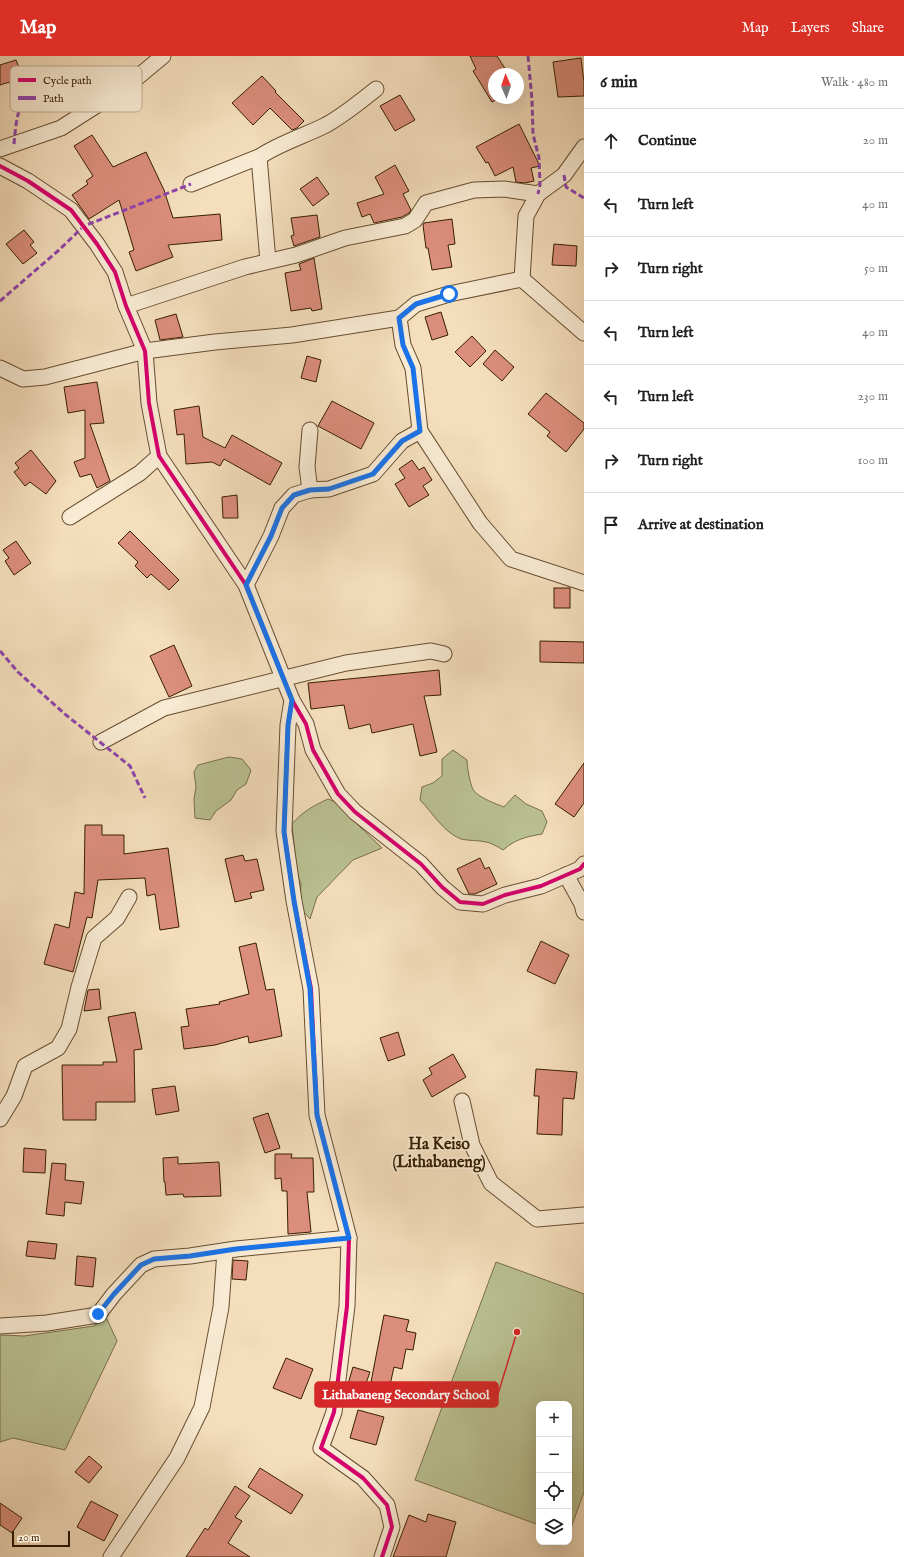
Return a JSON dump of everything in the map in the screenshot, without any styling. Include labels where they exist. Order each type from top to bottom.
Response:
[{"type":"street","points":[[142,74],[163,56]]},
{"type":"street","points":[[191,184],[259,157],[270,150],[325,125],[351,109],[376,89]]},
{"type":"street","points":[[0,149],[61,128],[86,112]]},
{"type":"street","points":[[522,279],[526,216],[538,194],[564,175],[584,147]]},
{"type":"street","points":[[259,157],[268,261]]},
{"type":"street","points":[[0,166],[28,181],[71,210],[97,244],[115,272],[126,306],[145,352],[149,403],[159,456],[246,585],[292,700],[306,724],[313,750],[338,794],[355,812],[421,864],[442,887],[460,902],[483,904],[505,895],[541,886],[580,869],[584,864]]},
{"type":"street","points":[[126,306],[245,267],[296,255],[345,238],[405,226],[415,220],[426,202],[474,190],[504,189],[538,194]]},
{"type":"street","points":[[0,368],[23,379],[45,377],[145,352],[215,342],[292,335],[399,318],[416,304],[449,294],[522,279]]},
{"type":"street","points":[[522,279],[584,333]]},
{"type":"street","points":[[399,318],[403,345],[413,368],[420,431],[480,523],[511,559],[584,583]]},
{"type":"street","points":[[310,430],[307,467],[310,490]]},
{"type":"street","points":[[246,585],[271,536],[282,508],[294,495],[310,490],[329,489],[373,474],[402,441],[420,431]]},
{"type":"street","points":[[70,517],[140,473],[159,456]]},
{"type":"street","points":[[101,742],[164,708],[346,663],[431,651],[444,654]]},
{"type":"street","points":[[292,700],[288,725],[284,832],[294,901],[310,989],[317,1115],[349,1238],[347,1306],[334,1412],[321,1448],[362,1478],[387,1505],[392,1527],[382,1557]]},
{"type":"street","points":[[566,875],[582,904],[584,912]]},
{"type":"street","points":[[0,1119],[14,1096],[25,1066],[58,1048],[69,1029],[79,987],[94,938],[118,918],[128,897]]},
{"type":"street","points":[[462,1101],[472,1145],[491,1183],[537,1219],[584,1215]]},
{"type":"street","points":[[0,1326],[47,1323],[98,1314],[141,1265],[154,1259],[349,1238]]},
{"type":"street","points":[[111,1557],[177,1458],[202,1407],[221,1307],[225,1251]]},
{"type":"green space","points":[[453,750],[467,760],[471,785],[474,791],[480,796],[504,807],[515,795],[526,804],[542,811],[547,822],[542,834],[521,839],[512,843],[503,850],[488,843],[461,839],[449,832],[420,800],[422,787],[433,783],[442,776],[442,759]]},
{"type":"green space","points":[[229,757],[242,759],[251,770],[246,784],[237,790],[231,800],[216,811],[210,820],[195,818],[194,799],[196,787],[194,772],[198,765]]},
{"type":"green space","points":[[328,799],[340,804],[356,823],[382,848],[353,860],[317,897],[310,919],[304,912],[300,903],[301,883],[297,875],[292,824],[308,810]]},
{"type":"green space","points":[[496,1262],[584,1294],[584,1492],[572,1525],[572,1401],[536,1401],[536,1524],[415,1480]]},
{"type":"green space","points":[[106,1317],[117,1341],[65,1450],[13,1438],[0,1442],[0,1335],[24,1336],[94,1326]]},
{"type":"building","points":[[470,56],[497,56],[505,68],[488,68],[488,95],[473,71],[476,69]]},
{"type":"building","points":[[581,58],[584,96],[558,97],[553,62]]},
{"type":"building","points":[[16,60],[18,66],[10,66],[10,82],[0,85],[0,65]]},
{"type":"building","points":[[262,76],[276,91],[275,92],[304,121],[297,128],[292,130],[270,108],[253,125],[232,103]]},
{"type":"building","points":[[400,95],[415,120],[395,131],[380,106]]},
{"type":"building","points":[[519,124],[540,166],[531,168],[534,181],[525,183],[516,182],[513,167],[495,176],[488,162],[486,163],[476,147]]},
{"type":"building","points":[[92,135],[113,167],[146,152],[164,190],[173,218],[220,214],[222,240],[168,245],[173,257],[136,271],[129,252],[134,250],[119,200],[89,219],[72,195],[88,184],[86,181],[93,176],[74,146]]},
{"type":"building","points":[[395,165],[409,191],[403,194],[411,210],[402,217],[374,223],[370,214],[362,217],[357,203],[384,194],[375,177]]},
{"type":"building","points":[[317,177],[329,194],[313,206],[300,189]]},
{"type":"building","points":[[317,215],[320,237],[294,246],[291,236],[294,235],[291,218]]},
{"type":"building","points":[[452,219],[455,244],[448,245],[452,267],[432,270],[428,248],[426,248],[423,225],[424,223]]},
{"type":"building","points":[[24,230],[34,242],[30,245],[37,253],[23,264],[6,244]]},
{"type":"building","points":[[554,244],[577,246],[576,266],[552,265]]},
{"type":"building","points":[[314,258],[322,309],[312,311],[311,308],[291,311],[285,273],[301,270],[299,264]]},
{"type":"building","points":[[441,312],[448,335],[432,340],[425,317]]},
{"type":"building","points":[[176,314],[183,337],[160,340],[155,320]]},
{"type":"building","points":[[472,336],[486,351],[470,367],[455,352]]},
{"type":"building","points":[[495,350],[514,367],[502,381],[483,364]]},
{"type":"building","points":[[307,356],[321,360],[316,382],[301,378]]},
{"type":"building","points":[[97,382],[104,423],[90,424],[110,481],[97,488],[91,474],[80,477],[74,462],[85,458],[85,410],[68,413],[64,387]]},
{"type":"building","points":[[546,393],[584,423],[584,429],[566,452],[547,436],[550,432],[528,414]]},
{"type":"building","points":[[332,401],[374,423],[361,449],[318,426]]},
{"type":"building","points":[[199,406],[203,437],[225,448],[232,435],[282,463],[270,485],[224,459],[220,466],[212,462],[186,464],[184,434],[177,435],[174,410]]},
{"type":"building","points":[[31,450],[56,481],[46,494],[30,482],[25,486],[14,472],[19,468],[15,463]]},
{"type":"building","points":[[412,460],[419,470],[424,467],[432,480],[423,486],[429,495],[409,507],[395,484],[405,478],[399,469]]},
{"type":"building","points":[[237,495],[238,518],[223,518],[222,497]]},
{"type":"building","points":[[130,531],[179,580],[169,590],[151,574],[147,578],[135,566],[138,562],[118,543]]},
{"type":"building","points":[[16,541],[31,563],[14,575],[5,561],[9,558],[3,550]]},
{"type":"building","points":[[554,588],[570,588],[570,608],[554,608]]},
{"type":"building","points":[[540,641],[584,642],[584,663],[540,662]]},
{"type":"building","points":[[174,645],[192,686],[169,697],[150,656]]},
{"type":"building","points":[[439,670],[441,695],[424,696],[437,752],[420,756],[413,724],[372,733],[370,724],[349,729],[344,705],[311,709],[308,683]]},
{"type":"building","points":[[584,763],[584,803],[574,817],[555,804]]},
{"type":"building","points":[[85,825],[102,825],[102,835],[124,835],[124,854],[168,848],[179,927],[160,930],[155,894],[147,896],[145,878],[98,880],[92,918],[87,917],[73,972],[44,964],[55,924],[69,928],[75,892],[84,894]]},
{"type":"building","points":[[243,855],[245,861],[257,859],[264,890],[250,893],[252,898],[235,902],[225,859]]},
{"type":"building","points":[[480,858],[485,869],[489,867],[497,884],[475,894],[469,894],[457,869]]},
{"type":"building","points":[[541,941],[569,955],[555,984],[527,971]]},
{"type":"building","points":[[256,943],[266,990],[274,989],[282,1036],[249,1043],[248,1036],[215,1045],[184,1049],[181,1027],[189,1026],[186,1009],[220,1004],[219,1002],[249,994],[239,947]]},
{"type":"building","points":[[99,989],[101,1009],[84,1011],[88,990]]},
{"type":"building","points":[[135,1012],[142,1049],[134,1050],[135,1102],[96,1102],[96,1120],[63,1120],[62,1065],[103,1065],[103,1062],[117,1062],[108,1017]]},
{"type":"building","points":[[398,1032],[405,1055],[388,1061],[380,1038]]},
{"type":"building","points":[[453,1054],[466,1077],[432,1097],[423,1080],[432,1074],[429,1068]]},
{"type":"building","points":[[536,1069],[577,1072],[574,1099],[563,1098],[562,1135],[537,1134],[539,1096],[534,1096]]},
{"type":"building","points":[[175,1086],[179,1111],[156,1115],[152,1089]]},
{"type":"building","points":[[268,1113],[280,1148],[265,1153],[253,1118]]},
{"type":"building","points":[[24,1148],[46,1150],[45,1173],[23,1172]]},
{"type":"building","points":[[275,1154],[292,1154],[291,1158],[313,1158],[314,1192],[307,1192],[311,1232],[288,1234],[287,1191],[282,1191],[281,1178],[275,1179]]},
{"type":"building","points":[[178,1157],[178,1164],[219,1162],[221,1196],[184,1197],[183,1194],[166,1195],[163,1158]]},
{"type":"building","points":[[52,1163],[66,1164],[65,1180],[84,1182],[81,1204],[65,1202],[64,1216],[46,1214]]},
{"type":"building","points":[[28,1241],[57,1244],[55,1259],[26,1256]]},
{"type":"building","points":[[77,1256],[96,1258],[93,1287],[75,1285]]},
{"type":"building","points":[[233,1260],[248,1261],[246,1280],[232,1279]]},
{"type":"building","points":[[384,1315],[409,1320],[406,1331],[416,1333],[413,1350],[406,1349],[402,1369],[394,1367],[390,1385],[371,1382]]},
{"type":"building","points":[[286,1358],[313,1369],[301,1399],[273,1388]]},
{"type":"building","points":[[353,1367],[370,1372],[364,1389],[348,1384]]},
{"type":"building","points":[[358,1410],[384,1417],[376,1445],[350,1438]]},
{"type":"building","points":[[89,1456],[102,1467],[89,1483],[75,1472]]},
{"type":"building","points":[[260,1468],[303,1495],[291,1514],[248,1487]]},
{"type":"building","points":[[235,1486],[250,1496],[235,1517],[242,1521],[228,1543],[250,1557],[186,1557],[205,1528],[208,1530]]},
{"type":"building","points":[[91,1501],[118,1515],[104,1541],[77,1527]]},
{"type":"building","points":[[0,1503],[22,1518],[12,1533],[0,1525]]},
{"type":"building","points":[[428,1514],[456,1522],[446,1557],[393,1557],[409,1515],[426,1522]]},
{"type":"marked path","points":[[528,56],[533,134],[539,158],[540,185],[538,194]]},
{"type":"marked path","points":[[14,144],[18,112]]},
{"type":"marked path","points":[[564,175],[566,187],[584,198]]},
{"type":"marked path","points":[[0,301],[59,250],[84,226],[191,184]]},
{"type":"marked path","points":[[0,651],[18,672],[66,715],[130,766],[145,798]]},
{"type":"cycle path","points":[[0,166],[28,181],[71,210],[97,244],[115,272],[126,306],[145,351],[149,403],[159,456],[246,585],[292,700],[306,724],[313,750],[338,794],[355,812],[421,864],[442,887],[460,902],[483,904],[505,895],[541,886],[580,869],[584,864]]},
{"type":"cycle path","points":[[292,700],[288,725],[284,831],[294,901],[311,989],[317,1115],[349,1238],[347,1306],[334,1412],[321,1448],[363,1478],[387,1505],[392,1527],[382,1557]]},
{"type":"place","name":"Lithabaneng Secondary School","points":[[517,1332]]},
{"type":"district","name":"Ha Keiso (Lithabaneng)","points":[[439,1152]]},
{"type":"route","points":[[98,1314],[141,1265],[154,1259],[349,1238],[317,1115],[310,989],[294,901],[284,832],[288,725],[292,700],[246,585],[271,536],[282,508],[294,495],[310,490],[329,489],[373,474],[402,441],[420,431],[413,368],[403,345],[399,318],[416,304],[449,294]]}]
